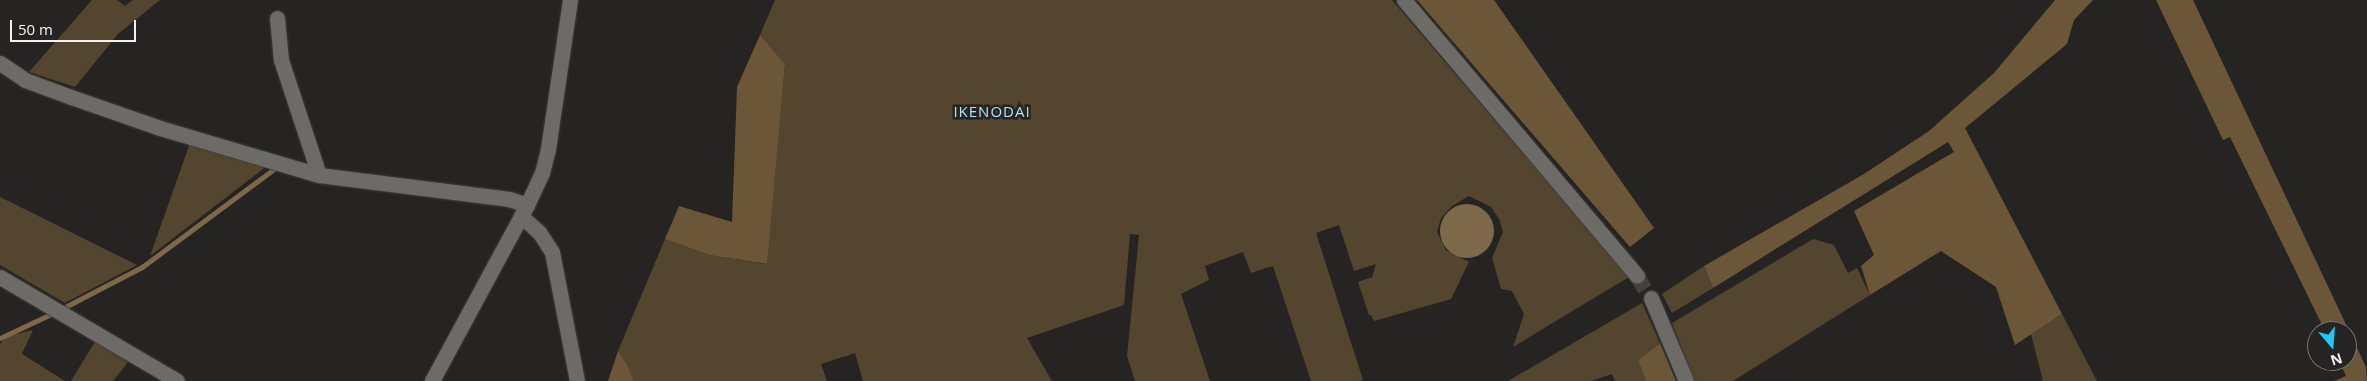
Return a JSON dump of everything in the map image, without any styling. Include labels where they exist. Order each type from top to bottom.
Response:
[{"type":"street","points":[[432,381],[542,173],[554,125],[570,0]]},
{"type":"street","points":[[1404,0],[1637,276]]},
{"type":"street","points":[[277,18],[281,60],[319,175]]},
{"type":"street","points":[[0,63],[25,80],[71,97],[160,128],[319,175],[508,199],[524,210],[552,252],[578,381]]},
{"type":"street","points":[[0,277],[177,381]]},
{"type":"street","points":[[1651,298],[1686,381]]},
{"type":"shaded area","points":[[92,0],[117,0],[125,6],[133,0],[160,0],[118,34],[75,87],[29,72]]},
{"type":"shaded area","points":[[775,0],[1392,0],[1629,277],[1513,347],[1524,314],[1512,291],[1501,289],[1492,258],[1503,232],[1499,219],[1491,207],[1469,196],[1452,206],[1441,218],[1437,232],[1446,250],[1469,262],[1451,299],[1374,321],[1371,315],[1369,315],[1358,282],[1372,277],[1376,264],[1354,271],[1339,225],[1316,233],[1363,380],[1359,381],[1311,381],[1273,266],[1251,273],[1243,252],[1205,266],[1209,280],[1181,294],[1210,381],[1135,381],[1127,356],[1139,235],[1130,234],[1124,305],[1027,338],[1052,381],[863,381],[855,353],[821,364],[827,381],[634,381],[618,351],[665,239],[709,255],[766,264],[785,64],[760,35]]},
{"type":"shaded area","points":[[1417,0],[1494,0],[1654,228],[1630,247]]},
{"type":"shaded area","points":[[2055,0],[2093,0],[2074,20],[2067,44],[1965,128],[2062,314],[2015,345],[1996,287],[1941,251],[1870,295],[1861,266],[1874,255],[1854,211],[1954,152],[1948,142],[1713,288],[1704,266],[1864,174],[1929,131],[1994,73]]},
{"type":"shaded area","points":[[2156,0],[2193,0],[2344,321],[2320,321],[2230,137],[2223,140]]},
{"type":"shaded area","points":[[760,35],[785,64],[767,264],[709,255],[665,239],[679,206],[732,222],[737,87]]},
{"type":"shaded area","points":[[190,143],[267,166],[150,256]]},
{"type":"shaded area","points":[[0,197],[137,265],[65,303],[0,265]]},
{"type":"shaded area","points":[[1462,204],[1472,204],[1482,208],[1490,216],[1494,231],[1490,246],[1482,254],[1472,258],[1462,258],[1452,254],[1444,246],[1440,236],[1440,226],[1444,216],[1452,208]]},
{"type":"shaded area","points":[[1813,239],[1834,245],[1848,273],[1857,268],[1870,295],[1733,381],[1694,381],[1672,323]]},
{"type":"shaded area","points":[[1704,266],[1713,288],[1672,313],[1662,294]]},
{"type":"shaded area","points":[[1642,303],[1660,343],[1638,360],[1646,381],[1615,381],[1612,374],[1591,381],[1508,381]]},
{"type":"shaded area","points":[[2062,314],[2097,381],[2043,381],[2031,334]]},
{"type":"shaded area","points":[[33,330],[22,354],[65,381],[0,381],[0,344],[7,336]]},
{"type":"shaded area","points":[[96,340],[128,362],[113,381],[71,381]]},
{"type":"shaded area","points":[[1660,343],[1676,381],[1646,381],[1638,360]]},
{"type":"shaded area","points":[[2357,348],[2366,367],[2367,381],[2334,381],[2346,376],[2344,371],[2357,371]]},
{"type":"shaded area","points":[[618,351],[627,365],[634,381],[608,381]]},
{"type":"waterway","points":[[67,306],[142,267],[274,169]]},
{"type":"waterway","points":[[0,338],[49,315]]},
{"type":"tunnel","points":[[1637,276],[1651,298]]},
{"type":"district","name":"IKENODAI","points":[[992,112]]}]
